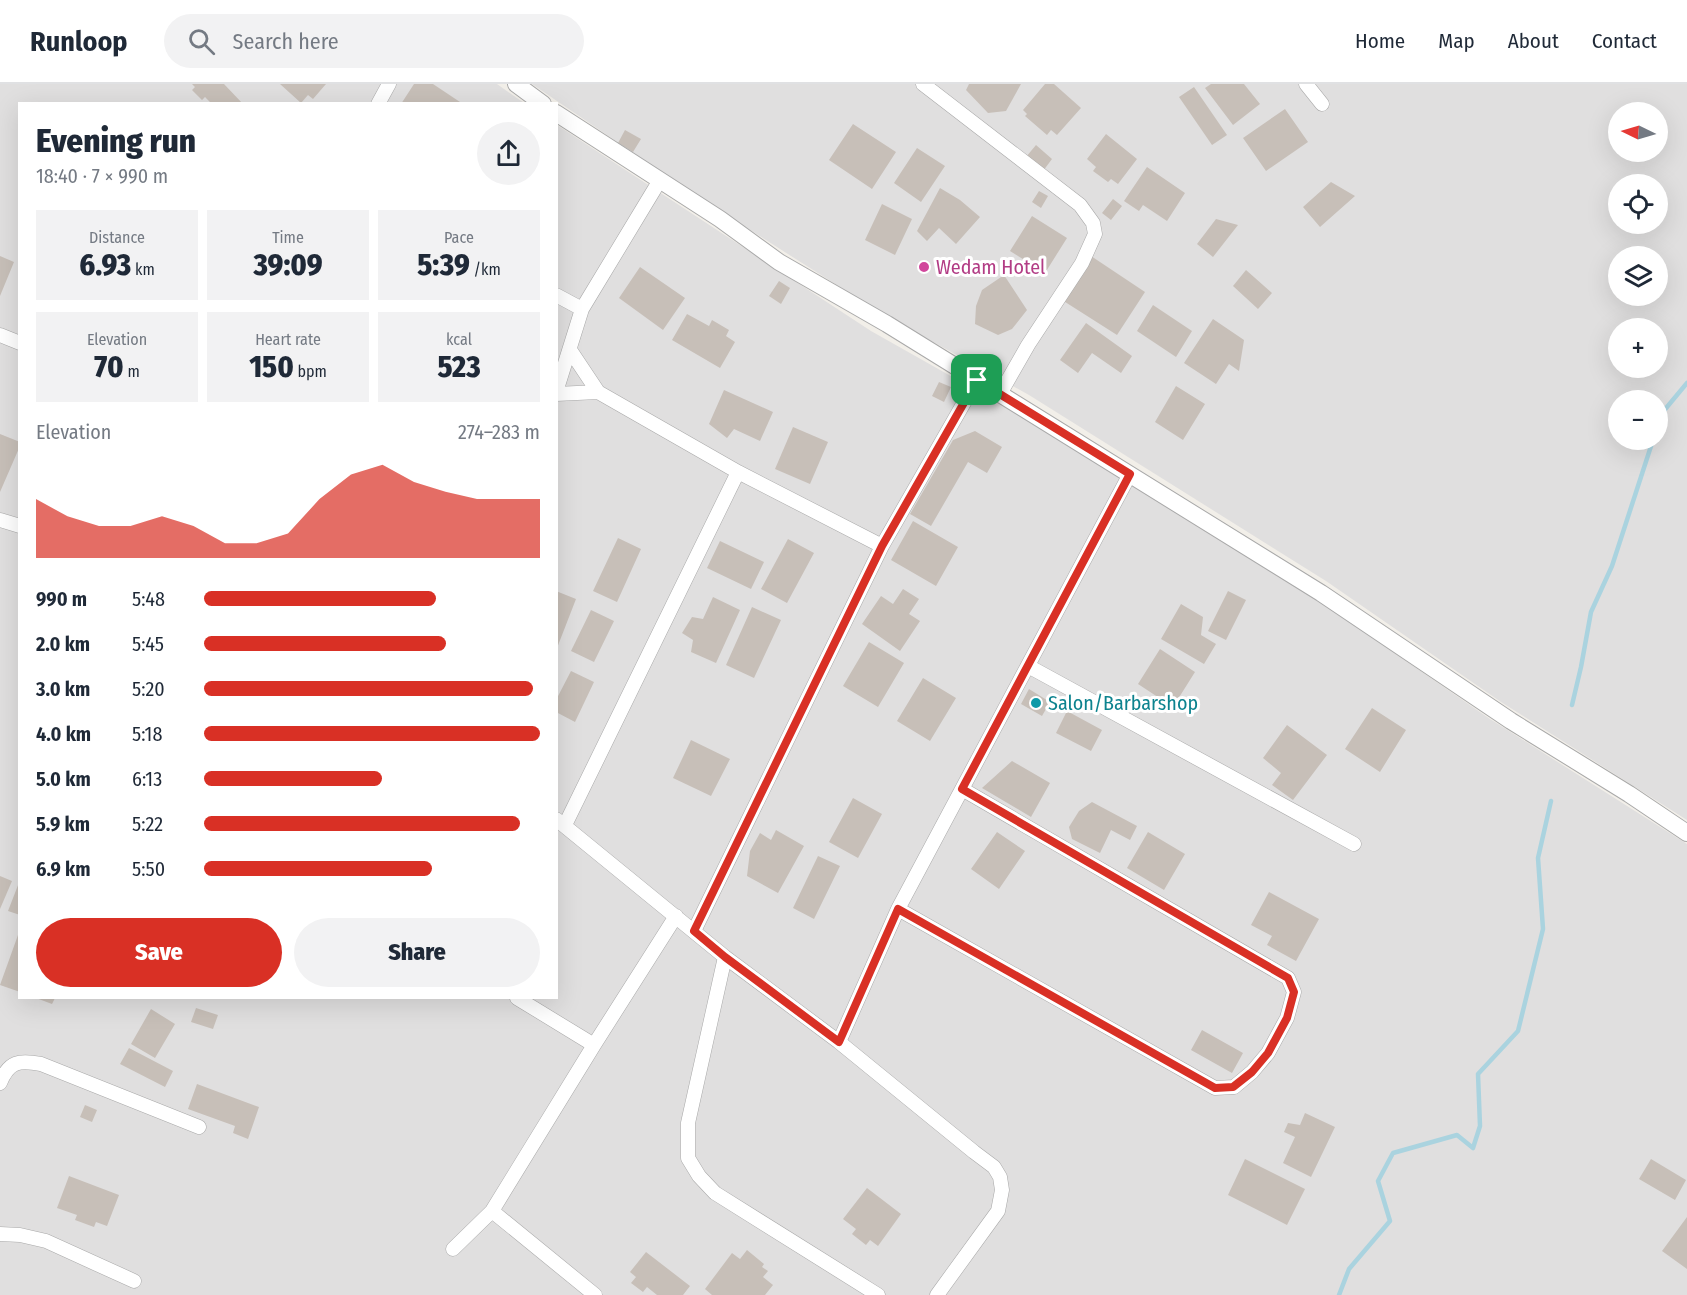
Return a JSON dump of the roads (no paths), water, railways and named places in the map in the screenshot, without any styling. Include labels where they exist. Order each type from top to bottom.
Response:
[{"type":"street","points":[[379,102],[389,84]]},
{"type":"street","points":[[516,84],[540,102]]},
{"type":"street","points":[[923,84],[1080,205],[1093,224],[1095,234],[1082,263],[1028,345],[1000,394]]},
{"type":"street","points":[[1306,84],[1322,104]]},
{"type":"street","points":[[558,114],[720,219],[779,262],[886,324],[1322,592],[1511,721],[1687,833]]},
{"type":"street","points":[[558,387],[582,309],[660,180]]},
{"type":"street","points":[[558,296],[582,309]]},
{"type":"street","points":[[0,335],[18,342]]},
{"type":"street","points":[[570,350],[598,392],[738,472],[882,546]]},
{"type":"street","points":[[694,931],[882,546],[977,380]]},
{"type":"street","points":[[558,393],[598,392]]},
{"type":"street","points":[[738,472],[561,822],[725,957],[839,1042],[994,1167],[1000,1177],[1002,1190],[998,1211],[937,1295]]},
{"type":"street","points":[[839,1042],[898,909],[1130,474]]},
{"type":"street","points":[[0,520],[18,525]]},
{"type":"street","points":[[1028,666],[1354,844]]},
{"type":"street","points":[[898,909],[1215,1088],[1233,1087],[1252,1072],[1268,1053],[1287,1018],[1294,992],[1288,978],[962,789]]},
{"type":"street","points":[[453,1249],[492,1211],[676,916]]},
{"type":"street","points":[[725,957],[688,1123],[688,1158],[699,1176],[715,1193],[878,1295]]},
{"type":"street","points":[[519,999],[594,1045]]},
{"type":"street","points":[[0,1083],[5,1071],[16,1063],[41,1064],[199,1127]]},
{"type":"street","points":[[492,1211],[595,1295]]},
{"type":"street","points":[[0,1234],[20,1235],[46,1241],[134,1281]]},
{"type":"waterway","points":[[1668,406],[1687,383]]},
{"type":"waterway","points":[[1572,705],[1591,612],[1612,566],[1650,450]]},
{"type":"waterway","points":[[1339,1295],[1349,1269],[1390,1221],[1378,1181],[1393,1153],[1457,1135],[1473,1148],[1480,1126],[1478,1074],[1518,1031],[1543,929],[1538,858],[1551,801]]},
{"type":"place","name":"Wedam Hotel","points":[[924,267]]},
{"type":"place","name":"Salon/Barbarshop","points":[[1036,703]]}]
